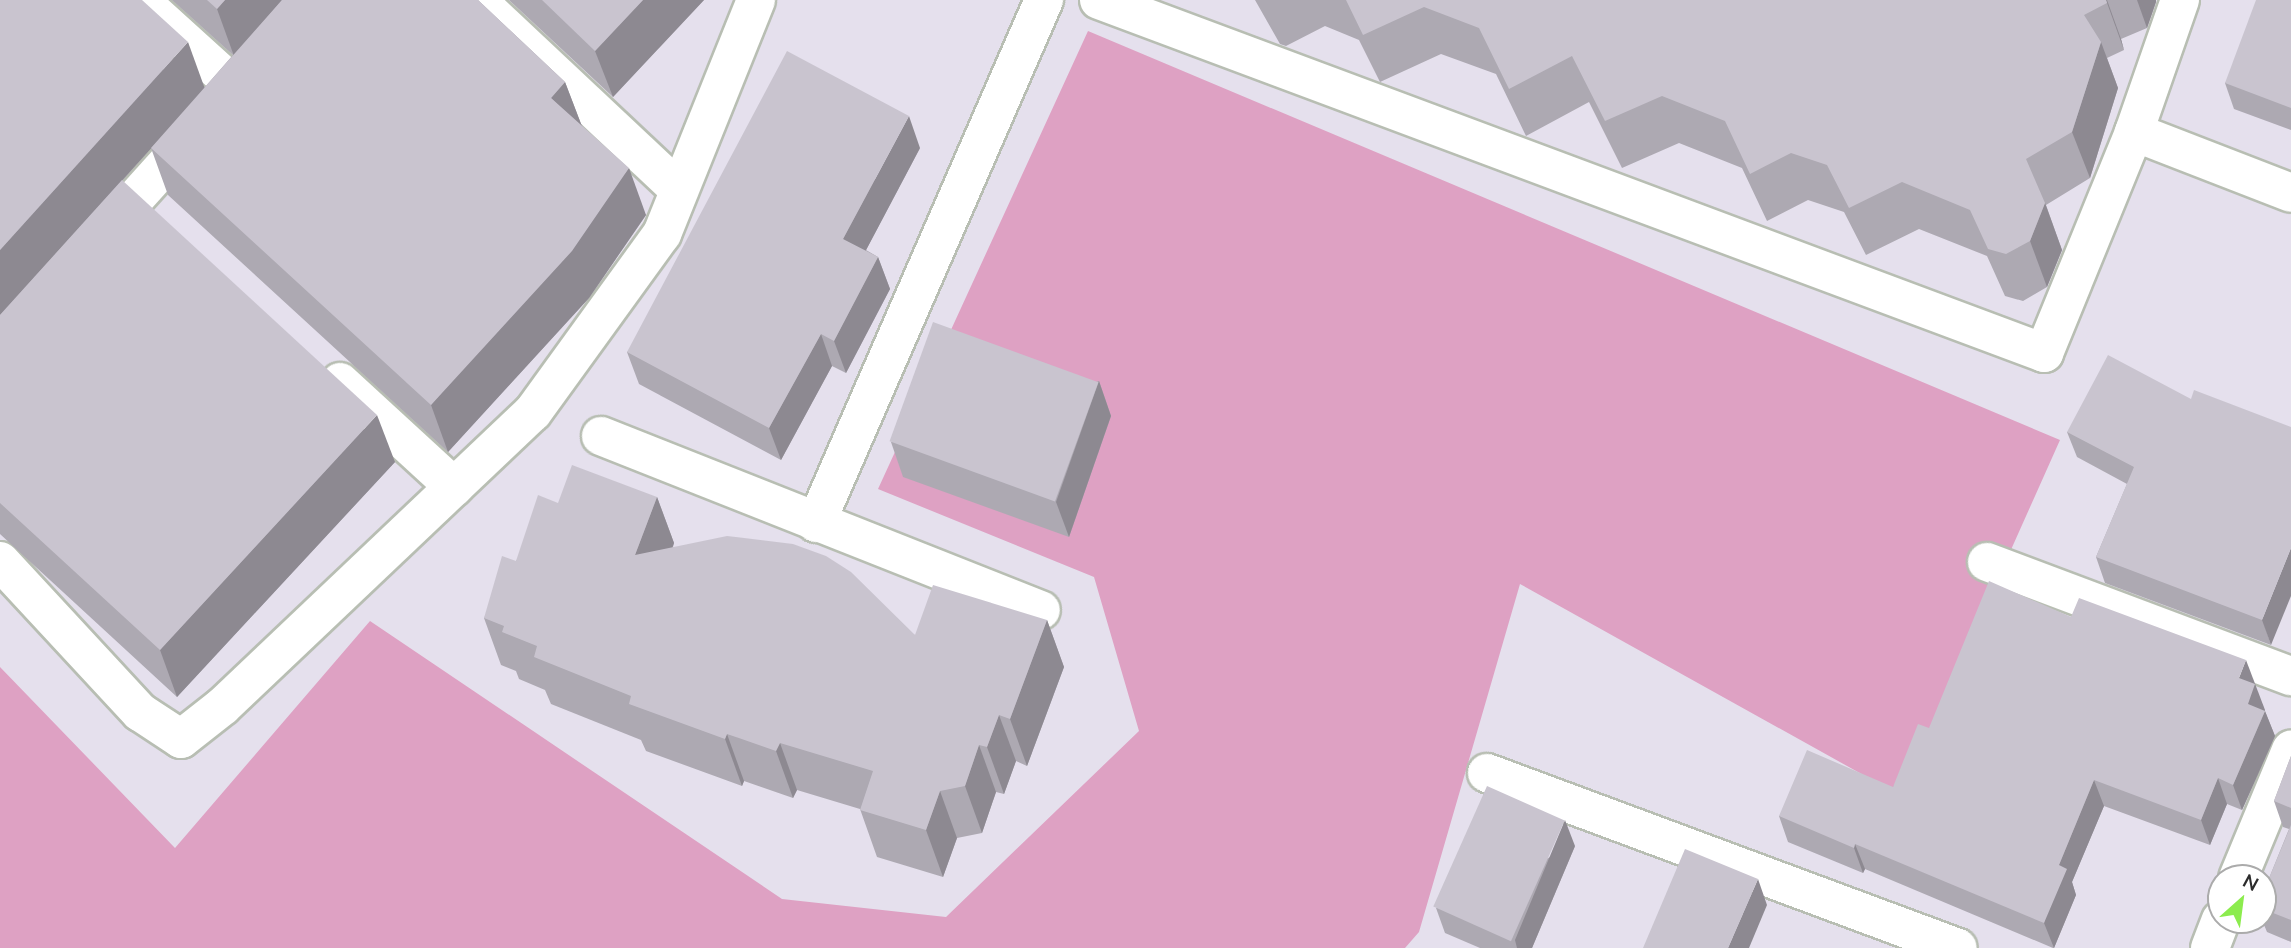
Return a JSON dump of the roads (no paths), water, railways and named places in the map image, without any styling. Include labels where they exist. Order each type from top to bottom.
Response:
[{"type":"street","points":[[140,0],[236,87]]},
{"type":"street","points":[[82,257],[311,0]]},
{"type":"street","points":[[477,0],[679,190]]},
{"type":"street","points":[[0,561],[140,712],[181,740],[223,706],[533,412],[662,234],[756,0]]},
{"type":"street","points":[[816,523],[1044,0]]},
{"type":"street","points":[[1099,0],[2044,353],[2134,132],[2180,0]]},
{"type":"street","points":[[2134,132],[2291,193]]},
{"type":"street","points":[[137,196],[168,224]]},
{"type":"street","points":[[311,356],[454,487]]},
{"type":"street","points":[[601,436],[1041,610]]},
{"type":"street","points":[[1987,562],[2291,676]]},
{"type":"street","points":[[2244,864],[2291,750]]},
{"type":"street","points":[[1487,773],[1958,948]]}]
